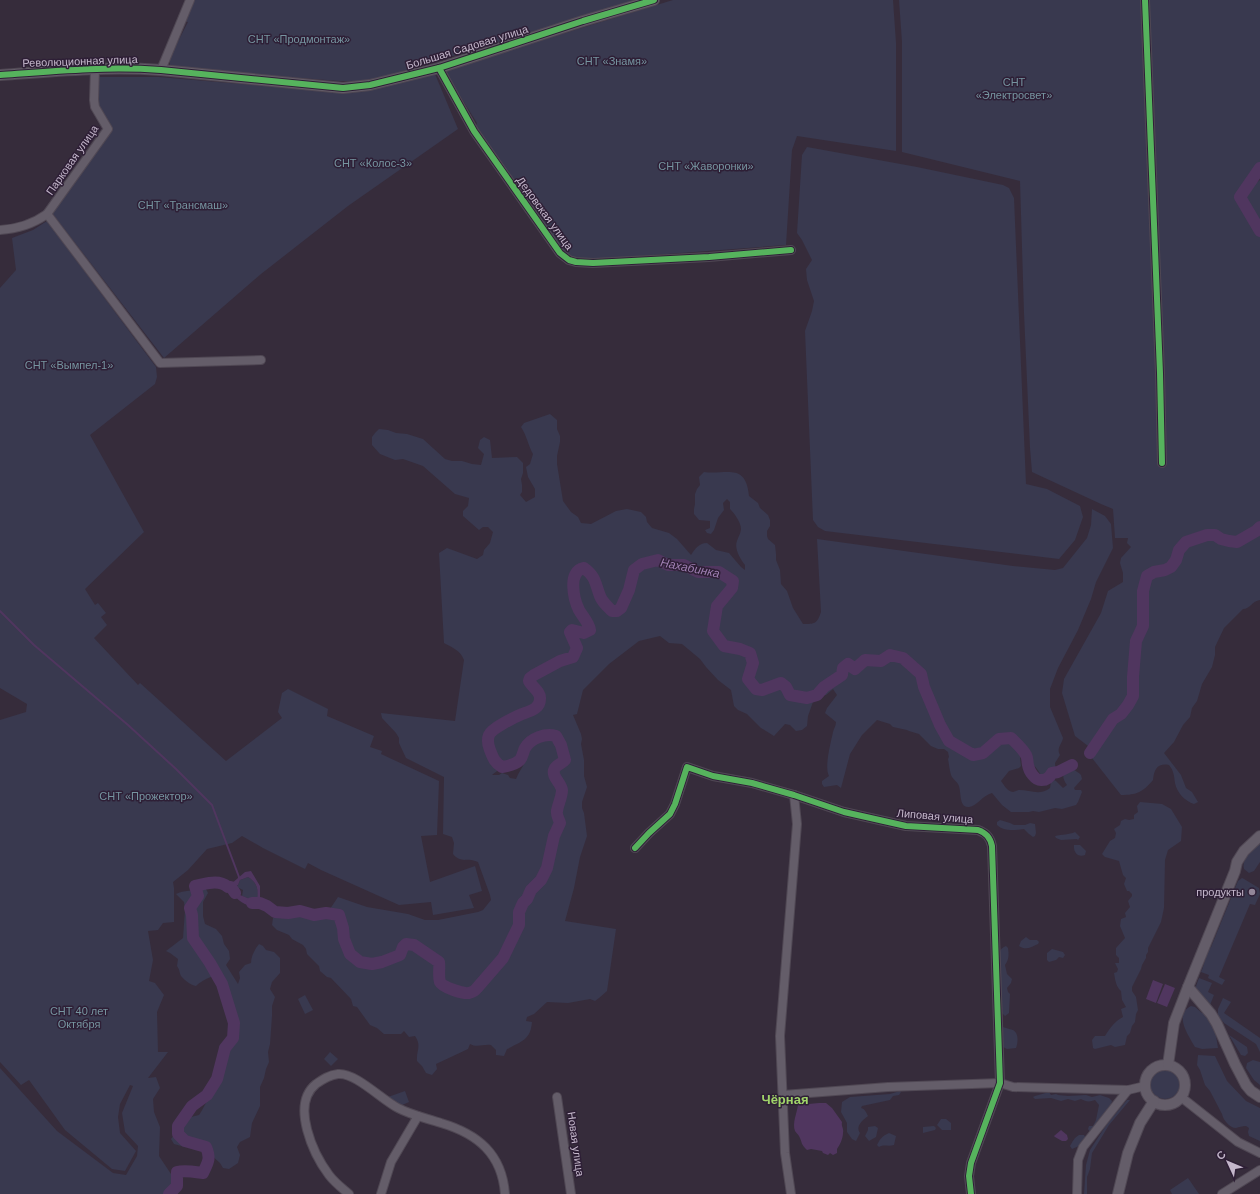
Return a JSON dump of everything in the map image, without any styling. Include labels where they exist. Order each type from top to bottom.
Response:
[{"type":"street","points":[[161,70],[190,0]]},
{"type":"street","name":"Большая Садовая улица","points":[[161,70],[343,88],[370,85],[439,68],[576,23],[654,0]]},
{"type":"street","points":[[1145,0],[1160,373],[1162,463]]},
{"type":"street","name":"Революционная улица","points":[[0,75],[95,68],[161,70]]},
{"type":"street","name":"Парковая улица","points":[[0,230],[30,224],[47,214],[108,129],[95,107],[95,68]]},
{"type":"street","name":"Дедовская улица","points":[[439,68],[474,131],[560,253],[569,260],[593,263],[709,257],[791,250]]},
{"type":"street","points":[[47,214],[160,362],[261,360]]},
{"type":"street","name":"Липовая улица","points":[[635,848],[670,814],[675,804],[687,768],[713,776],[752,783],[844,812],[906,826],[978,830],[984,832],[990,838],[992,846],[1000,1083]]},
{"type":"street","points":[[791,1194],[785,1153],[780,1036],[797,824],[794,795]]},
{"type":"street","points":[[1168,1064],[1174,1023],[1235,871],[1236,862],[1260,836]]},
{"type":"street","points":[[1188,987],[1211,1014],[1217,1024],[1246,1085],[1251,1091],[1260,1097]]},
{"type":"street","points":[[1168,1064],[1179,1070],[1185,1080],[1184,1092],[1177,1101],[1171,1104],[1159,1104],[1149,1097],[1145,1086],[1148,1074],[1151,1070],[1156,1066],[1168,1064]]},
{"type":"street","points":[[349,1194],[337,1185],[320,1162],[305,1122],[304,1108],[306,1097],[312,1088],[328,1076],[339,1074],[349,1076],[369,1088],[379,1097],[398,1109],[461,1130],[482,1144],[492,1153],[499,1166],[503,1177],[505,1194]]},
{"type":"street","points":[[782,1095],[888,1087],[1000,1083],[1013,1087],[1128,1090],[1145,1086]]},
{"type":"street","points":[[972,1194],[969,1176],[971,1162],[1000,1083]]},
{"type":"street","points":[[1076,1194],[1078,1160],[1083,1147],[1128,1090]]},
{"type":"street","name":"Новая улица","points":[[557,1097],[571,1194]]},
{"type":"street","points":[[1181,1097],[1238,1142],[1260,1153]]},
{"type":"street","points":[[1118,1194],[1128,1153],[1140,1122],[1154,1101]]},
{"type":"street","points":[[381,1194],[391,1162],[418,1116]]},
{"type":"street","points":[[1222,1194],[1260,1170]]},
{"type":"green space","name":"СНТ «Продмонтаж»","points":[[192,0],[638,0],[370,81],[340,81],[170,68],[170,57],[188,22],[183,21]]},
{"type":"green space","name":"СНТ «Жаворонки»","points":[[673,0],[893,0],[896,43],[896,151],[797,136],[792,150],[786,245],[601,259],[563,257],[474,131],[477,123],[445,72],[493,55]]},
{"type":"green space","name":"СНТ «Электросвет»","points":[[899,0],[1260,0],[1260,162],[1241,187],[1236,199],[1246,217],[1260,233],[1260,600],[1243,609],[1224,628],[1215,647],[1212,667],[1202,684],[1190,717],[1183,725],[1174,742],[1164,753],[1181,775],[1186,788],[1192,792],[1198,802],[1194,804],[1185,799],[1176,787],[1173,771],[1169,765],[1159,766],[1154,773],[1153,780],[1143,790],[1136,793],[1121,795],[1092,758],[1092,749],[1075,736],[1062,693],[1064,679],[1101,613],[1108,591],[1123,582],[1123,573],[1120,563],[1121,558],[1131,547],[1127,543],[1128,538],[1115,538],[1113,509],[1032,472],[1024,313],[1020,181],[902,152],[902,42]]},
{"type":"green space","name":"СНТ «Трансмаш»","points":[[435,74],[458,129],[348,206],[261,274],[164,358],[52,213],[112,127],[97,103],[98,77],[159,77],[335,92],[362,91]]},
{"type":"green space","points":[[807,147],[917,167],[1003,185],[1009,188],[1014,198],[1026,484],[1047,489],[1080,506],[1083,517],[1075,540],[1059,559],[825,531],[818,527],[813,520],[805,331],[814,301],[807,280],[806,269],[812,260],[797,233],[802,155]]},
{"type":"green space","points":[[1260,180],[1260,222],[1245,198],[1249,187]]},
{"type":"green space","points":[[47,221],[156,367],[157,377],[155,384],[90,435],[144,532],[85,589],[95,605],[98,603],[106,613],[101,617],[107,625],[94,638],[138,685],[140,683],[226,761],[282,718],[278,712],[282,693],[288,689],[328,709],[327,716],[374,736],[370,747],[382,751],[381,754],[439,781],[437,835],[421,836],[430,882],[475,866],[482,891],[469,895],[474,908],[433,915],[431,902],[399,905],[308,863],[305,869],[242,836],[232,843],[207,849],[188,870],[173,882],[174,922],[163,923],[158,930],[148,931],[153,960],[149,981],[155,983],[164,995],[157,1012],[158,1052],[168,1052],[148,1078],[156,1077],[160,1088],[153,1099],[154,1112],[160,1127],[159,1156],[173,1177],[178,1194],[0,1194],[0,1068],[57,1131],[113,1173],[126,1175],[137,1156],[138,1146],[125,1132],[122,1113],[133,1086],[130,1085],[120,1104],[118,1117],[120,1133],[136,1151],[125,1171],[112,1169],[65,1130],[29,1080],[21,1085],[0,1062],[0,720],[26,712],[27,704],[0,688],[0,288],[16,270],[12,238],[33,230]]},
{"type":"green space","points":[[550,414],[557,420],[557,429],[560,436],[560,442],[557,464],[563,501],[571,512],[578,517],[581,523],[591,524],[616,511],[627,509],[641,512],[646,517],[647,522],[652,528],[669,533],[677,539],[691,555],[699,545],[707,543],[716,550],[729,553],[745,570],[745,565],[739,557],[736,547],[741,526],[730,509],[730,502],[727,499],[723,503],[724,510],[718,518],[711,534],[707,533],[705,530],[710,528],[710,521],[699,520],[694,514],[695,494],[700,485],[699,477],[704,472],[734,472],[739,474],[744,478],[749,496],[758,503],[760,508],[768,515],[770,526],[767,531],[767,536],[768,539],[775,545],[776,560],[780,570],[781,584],[787,591],[793,608],[803,624],[810,624],[817,621],[821,612],[817,539],[1013,566],[1055,570],[1063,568],[1087,538],[1091,525],[1092,509],[1105,516],[1111,524],[1113,548],[1096,582],[1091,599],[1078,630],[1058,668],[1050,689],[1050,707],[1063,738],[1059,748],[1060,755],[1055,763],[1056,775],[1053,778],[1043,777],[1029,760],[1029,757],[1022,750],[1020,757],[1021,766],[1009,771],[1001,781],[1007,789],[1013,792],[1019,790],[1042,792],[1050,788],[1051,782],[1054,780],[1063,788],[1067,785],[1063,774],[1065,769],[1072,769],[1081,775],[1082,779],[1074,788],[1075,790],[1081,790],[1082,792],[1076,805],[1062,809],[1055,808],[1039,812],[1011,812],[1002,805],[992,793],[972,806],[966,807],[963,805],[958,784],[951,776],[948,752],[944,749],[938,749],[931,746],[919,734],[893,727],[890,724],[877,720],[862,735],[850,754],[841,788],[837,785],[824,787],[822,781],[829,776],[827,767],[828,754],[836,723],[825,713],[837,695],[833,689],[826,695],[822,695],[813,702],[808,716],[807,726],[802,730],[796,731],[790,725],[785,724],[774,736],[761,728],[747,714],[738,710],[734,706],[731,690],[718,680],[700,659],[682,644],[669,643],[660,636],[639,641],[609,664],[583,690],[577,714],[573,715],[582,739],[581,744],[584,760],[584,776],[587,787],[582,802],[582,808],[587,836],[580,857],[574,888],[565,921],[616,929],[607,991],[595,1001],[590,999],[568,1003],[547,1002],[534,1014],[527,1017],[526,1021],[532,1022],[531,1029],[527,1037],[507,1049],[504,1056],[496,1055],[496,1050],[491,1045],[475,1046],[470,1044],[468,1049],[436,1064],[437,1069],[432,1075],[426,1073],[417,1061],[418,1043],[415,1036],[409,1037],[404,1031],[401,1034],[384,1034],[377,1028],[370,1025],[357,1007],[353,1006],[351,999],[331,978],[327,977],[320,971],[319,966],[307,954],[303,945],[292,939],[289,935],[277,930],[272,925],[273,918],[302,912],[310,920],[328,917],[330,909],[338,897],[367,907],[408,914],[425,920],[438,920],[478,912],[483,910],[491,900],[478,862],[462,860],[456,857],[453,854],[454,843],[452,837],[443,834],[444,777],[406,758],[399,743],[399,738],[382,718],[381,713],[455,721],[464,660],[458,652],[444,643],[439,553],[447,548],[477,559],[483,555],[484,550],[490,543],[493,532],[488,527],[483,527],[479,530],[463,516],[463,511],[468,506],[469,498],[455,494],[423,466],[403,459],[395,460],[380,454],[372,445],[372,437],[379,429],[407,434],[423,439],[445,459],[481,465],[484,454],[478,448],[480,440],[484,437],[490,440],[492,458],[517,457],[523,463],[523,473],[521,479],[522,492],[520,495],[526,502],[535,497],[535,489],[528,477],[526,467],[530,464],[533,454],[521,427],[524,423]],"holes":[[[521,754],[526,759],[516,779],[510,778],[508,775],[502,773],[499,775],[492,775],[498,770],[498,765],[502,767]]]},
{"type":"green space","points":[[1140,802],[1162,804],[1171,809],[1182,827],[1181,841],[1168,850],[1165,860],[1164,908],[1161,922],[1148,948],[1146,958],[1132,987],[1132,991],[1136,997],[1138,1010],[1135,1022],[1127,1036],[1125,1045],[1115,1047],[1111,1045],[1095,1049],[1093,1048],[1092,1040],[1095,1036],[1105,1036],[1113,1025],[1123,1017],[1121,1009],[1126,1007],[1122,1000],[1121,991],[1115,980],[1114,973],[1117,972],[1118,969],[1115,963],[1119,963],[1119,958],[1116,955],[1116,948],[1125,938],[1120,926],[1121,919],[1126,917],[1125,913],[1130,907],[1128,901],[1132,896],[1129,891],[1127,891],[1124,884],[1126,878],[1123,875],[1119,861],[1105,857],[1102,854],[1110,841],[1115,838],[1116,833],[1114,829],[1120,825],[1121,821],[1125,819],[1134,819],[1134,815],[1138,812],[1137,806]]},
{"type":"green space","points":[[1000,820],[1014,825],[1025,825],[1030,823],[1035,824],[1035,836],[1033,837],[1024,829],[1003,829],[997,825],[997,822]]},
{"type":"green space","points":[[1075,832],[1080,837],[1078,840],[1061,840],[1055,836],[1070,834]]},
{"type":"green space","points":[[1260,842],[1260,862],[1254,871],[1249,873],[1244,869],[1244,861],[1248,854]]},
{"type":"green space","points":[[1074,845],[1080,845],[1086,851],[1085,855],[1080,856],[1076,854]]},
{"type":"green space","points":[[248,877],[257,887],[258,893],[258,900],[251,902],[250,899],[242,896],[243,890],[237,887],[240,880]]},
{"type":"green space","points":[[1242,878],[1259,888],[1260,894],[1255,905],[1250,904],[1219,977],[1225,980],[1222,985],[1208,978],[1209,975],[1201,972],[1207,953],[1211,947],[1238,881]]},
{"type":"green space","points":[[202,888],[206,889],[208,893],[203,902],[203,916],[205,924],[216,929],[222,936],[224,944],[229,951],[230,959],[226,965],[238,984],[240,978],[239,972],[245,965],[251,963],[256,948],[259,944],[266,950],[274,952],[280,958],[280,973],[272,982],[270,989],[275,997],[272,1006],[270,1044],[268,1052],[269,1062],[260,1087],[260,1106],[252,1123],[250,1137],[240,1142],[237,1147],[240,1155],[238,1163],[229,1169],[223,1168],[220,1163],[210,1154],[212,1147],[208,1142],[192,1143],[185,1147],[174,1144],[171,1139],[178,1132],[187,1118],[199,1115],[201,1112],[218,1083],[223,1062],[219,1048],[220,1045],[233,1042],[229,993],[218,989],[217,984],[223,980],[221,976],[208,978],[196,986],[192,985],[181,976],[177,966],[178,959],[166,951],[183,938],[185,910],[184,902],[176,894]]},
{"type":"green space","points":[[1026,937],[1030,940],[1037,940],[1039,942],[1038,944],[1028,948],[1019,946],[1021,941]]},
{"type":"green space","points":[[1006,946],[1008,948],[1009,955],[1005,965],[1007,974],[1012,979],[1007,988],[1010,994],[1009,1013],[1005,1016],[999,1010],[998,972],[1000,969],[999,952]]},
{"type":"green space","points":[[1052,949],[1063,952],[1065,955],[1063,958],[1059,957],[1056,960],[1049,962],[1047,960],[1047,953]]},
{"type":"green space","points":[[1199,978],[1212,983],[1208,992],[1214,995],[1210,1005],[1195,989]]},
{"type":"green space","points":[[305,995],[313,1010],[305,1014],[298,999]]},
{"type":"green space","points":[[1223,998],[1231,1002],[1224,1013],[1260,1038],[1260,1052],[1256,1044],[1224,1023],[1218,1016],[1218,1009]]},
{"type":"green space","points":[[1191,1006],[1195,1007],[1202,1013],[1206,1013],[1214,1023],[1218,1048],[1202,1049],[1195,1047],[1186,1032],[1183,1020],[1183,1015]]},
{"type":"green space","points":[[1003,1027],[1015,1031],[1018,1041],[1016,1048],[1007,1049],[1003,1047],[1000,1029]]},
{"type":"green space","points":[[1229,1035],[1247,1047],[1248,1053],[1245,1056],[1241,1055]]},
{"type":"green space","points":[[330,1052],[338,1059],[331,1066],[324,1059]]},
{"type":"green space","points":[[1198,1055],[1215,1056],[1227,1081],[1246,1101],[1260,1108],[1260,1141],[1249,1136],[1249,1128],[1246,1126],[1234,1128],[1225,1121],[1210,1091],[1205,1085],[1197,1065]]},
{"type":"green space","points":[[1253,1060],[1260,1062],[1260,1085],[1254,1080],[1246,1068],[1247,1063]]},
{"type":"green space","points":[[1165,1069],[1175,1074],[1180,1084],[1175,1094],[1165,1099],[1155,1094],[1150,1084],[1155,1074]]},
{"type":"green space","points":[[405,1091],[409,1102],[400,1106],[388,1097]]},
{"type":"green space","points":[[901,1092],[899,1095],[893,1096],[890,1100],[862,1106],[861,1108],[868,1116],[862,1121],[858,1128],[860,1133],[856,1141],[852,1139],[847,1132],[847,1123],[841,1112],[842,1102],[850,1097],[890,1094]]},
{"type":"green space","points":[[1049,1092],[1051,1095],[1056,1094],[1068,1096],[1086,1095],[1092,1097],[1100,1095],[1109,1098],[1112,1101],[1111,1105],[1090,1132],[1088,1129],[1089,1126],[1093,1126],[1096,1120],[1099,1105],[1095,1100],[1085,1101],[1081,1099],[1075,1101],[1068,1099],[1061,1101],[1051,1098],[1035,1099],[1033,1097]]},
{"type":"green space","points":[[1127,1100],[1130,1100],[1109,1125],[1092,1153],[1090,1169],[1087,1177],[1087,1194],[1084,1194],[1086,1165],[1090,1150],[1107,1124]]},
{"type":"green space","points":[[941,1119],[946,1119],[951,1123],[951,1130],[942,1130],[937,1125]]},
{"type":"green space","points":[[875,1126],[878,1128],[876,1137],[869,1141],[865,1136],[868,1127]]},
{"type":"green space","points":[[934,1126],[936,1128],[935,1130],[923,1133],[923,1127]]},
{"type":"green space","points":[[889,1133],[896,1136],[894,1145],[879,1147],[877,1145],[880,1139]]},
{"type":"green space","points":[[1079,1135],[1084,1135],[1086,1138],[1079,1146],[1072,1149],[1070,1146]]},
{"type":"green space","points":[[1188,1178],[1199,1194],[1172,1194],[1170,1190]]},
{"type":"shaded area","points":[[251,871],[260,886],[260,899],[264,901],[267,906],[250,906],[241,902],[224,884],[231,884],[245,872]],"holes":[[[248,877],[257,887],[258,893],[257,900],[251,902],[250,899],[240,895],[233,889],[238,885],[240,880]]]},
{"type":"shaded area","points":[[312,909],[317,913],[326,913],[328,917],[310,920],[305,912],[306,910],[309,911]]},
{"type":"shaded area","points":[[1153,980],[1163,984],[1156,1003],[1146,999]]},
{"type":"shaded area","points":[[1165,984],[1175,988],[1167,1007],[1157,1003]]},
{"type":"shaded area","points":[[826,1103],[832,1108],[842,1122],[842,1137],[837,1153],[833,1155],[830,1153],[828,1155],[822,1151],[811,1149],[807,1150],[802,1145],[794,1128],[798,1105]]},
{"type":"shaded area","points":[[1061,1130],[1067,1135],[1068,1139],[1066,1141],[1062,1141],[1054,1136]]},
{"type":"waterway","name":"Нахабинка","points":[[1260,168],[1240,197],[1260,231]]},
{"type":"waterway","name":"Нахабинка","points":[[1090,753],[1113,719],[1121,714],[1133,696],[1136,641],[1143,626],[1143,591],[1147,576],[1154,572],[1171,567],[1176,560],[1179,550],[1186,542],[1207,535],[1215,535],[1221,539],[1237,542],[1260,527]]},
{"type":"waterway","name":"Нахабинка","points":[[252,903],[260,903],[275,912],[288,913],[300,911],[314,915],[326,913],[339,915],[343,928],[344,939],[350,954],[360,962],[372,964],[382,962],[400,955],[406,944],[414,945],[439,962],[439,980],[442,984],[448,988],[462,992],[469,993],[475,990],[503,958],[519,925],[519,912],[523,903],[527,899],[531,890],[541,880],[547,868],[554,836],[560,823],[557,812],[562,790],[554,775],[554,770],[565,760],[561,745],[556,736],[547,735],[531,741],[525,748],[520,760],[512,765],[502,767],[496,762],[492,755],[488,744],[488,737],[491,732],[499,726],[531,711],[538,705],[540,702],[540,696],[530,683],[530,678],[560,661],[573,657],[577,648],[570,632],[572,630],[584,633],[590,630],[577,605],[573,586],[575,574],[584,568],[593,577],[601,598],[612,611],[617,611],[621,608],[629,590],[634,570],[642,564],[658,560],[668,565],[684,565],[698,572],[719,572],[733,581],[732,588],[717,606],[713,631],[724,646],[740,649],[750,653],[753,663],[748,679],[756,689],[762,690],[781,683],[786,687],[790,695],[807,698],[817,695],[824,687],[842,675],[843,668],[848,664],[855,669],[865,660],[881,661],[890,655],[903,658],[921,674],[924,687],[940,725],[949,741],[973,755],[983,753],[999,739],[1011,738],[1025,753],[1031,773],[1039,780],[1047,779],[1052,773],[1058,772],[1072,765]]},
{"type":"waterway","points":[[0,611],[34,645],[128,725],[176,769],[212,805],[239,879]]},
{"type":"waterway","name":"Нахабинка","points":[[169,1194],[177,1186],[177,1172],[187,1171],[203,1173],[209,1158],[206,1147],[185,1141],[178,1134],[178,1126],[192,1106],[207,1095],[217,1079],[225,1048],[233,1038],[234,1023],[222,984],[193,938],[192,915],[190,908],[198,896],[195,886],[220,883],[231,887],[235,893]]},
{"type":"cycle path","points":[[0,75],[80,70],[141,69],[343,88],[370,85],[439,68],[583,21],[654,0]]},
{"type":"cycle path","points":[[1145,0],[1160,373],[1162,463]]},
{"type":"cycle path","points":[[439,68],[474,131],[560,253],[569,260],[593,263],[709,257],[791,250]]},
{"type":"cycle path","points":[[635,848],[670,814],[675,804],[687,767],[713,776],[752,783],[794,795],[844,812],[906,826],[978,830],[987,836],[992,846],[1000,1083],[971,1163],[969,1176],[971,1194]]},
{"type":"place","name":"продукты","points":[[1252,892]]},
{"type":"district","name":"Чёрная","points":[[785,1099]]},
{"type":"park label","name":"СНТ «Знамя»","points":[[612,61]]},
{"type":"park label","name":"СНТ «Колос-3»","points":[[373,163]]},
{"type":"park label","name":"СНТ «Вымпел-1»","points":[[69,365]]},
{"type":"park label","name":"СНТ «Прожектор»","points":[[146,796]]},
{"type":"park label","name":"СНТ 40 лет Октября","points":[[79,1017]]}]
